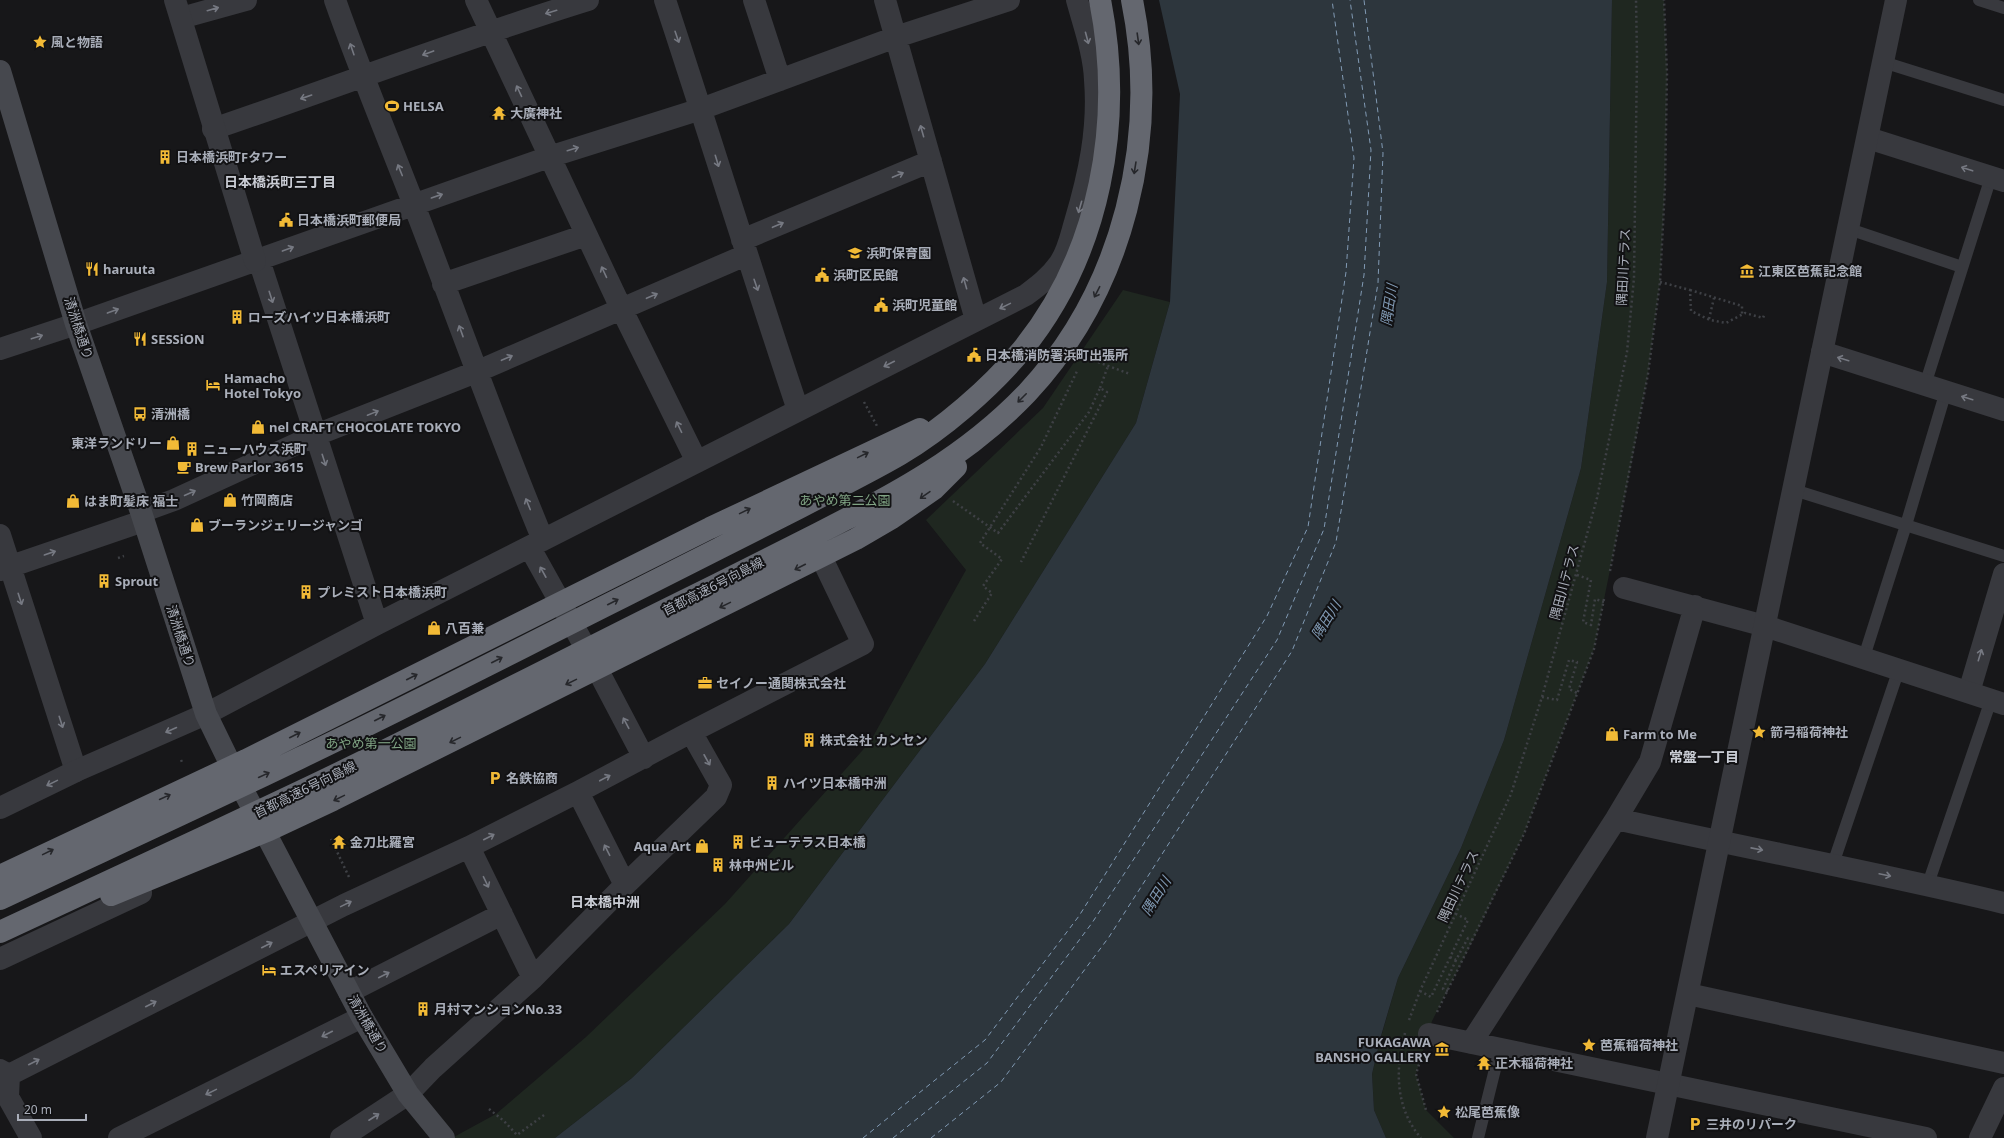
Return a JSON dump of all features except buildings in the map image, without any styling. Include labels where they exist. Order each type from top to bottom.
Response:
[{"type":"highway","points":[[0,899],[302,758],[866,473],[921,440],[974,398],[1002,372],[1040,325],[1069,275],[1087,231],[1101,181],[1109,122],[1108,48],[1100,0]]},
{"type":"highway","name":"首都高速6号向島線","points":[[0,932],[314,785],[893,495],[941,466],[970,446],[1002,418],[1049,368],[1084,316],[1102,281],[1124,220],[1138,152],[1141,119],[1139,45],[1132,0]]},
{"type":"highway","points":[[0,876],[253,757],[710,528],[942,419],[974,398]]},
{"type":"highway","points":[[0,944],[78,908],[204,858],[333,800],[856,538],[892,518],[934,488],[1002,418]]},
{"type":"highway","points":[[0,905],[244,792]]},
{"type":"highway","points":[[0,888],[33,875],[80,862]]},
{"type":"main road","name":"清洲橋通り","points":[[0,71],[76,324],[142,517],[206,714],[244,792],[362,1017],[408,1094],[444,1138]]},
{"type":"street","points":[[246,0],[178,9],[214,129],[377,624]]},
{"type":"street","points":[[335,0],[362,78],[413,204],[476,372],[536,544],[594,663],[644,758]]},
{"type":"street","points":[[476,0],[586,235],[697,462]]},
{"type":"street","points":[[214,129],[362,78],[491,31],[588,0]]},
{"type":"street","points":[[665,0],[701,109],[744,248],[798,410]]},
{"type":"street","points":[[754,0],[780,80]]},
{"type":"street","points":[[885,0],[976,320]]},
{"type":"street","points":[[0,349],[76,324],[549,157],[701,109],[896,37],[1009,0]]},
{"type":"street","points":[[0,808],[76,771],[206,714],[377,624],[1026,295],[1044,281],[1060,264],[1069,244],[1086,187],[1093,148],[1096,114],[1095,79],[1092,54],[1078,0]]},
{"type":"street","points":[[1658,1138],[1668,1084],[1896,0]]},
{"type":"street","points":[[1868,138],[1998,179]]},
{"type":"street","points":[[5,569],[142,517],[174,500],[316,435],[476,372],[621,308],[744,248],[931,161]]},
{"type":"street","points":[[443,284],[586,235]]},
{"type":"street","points":[[1822,352],[2004,410]]},
{"type":"street","points":[[0,535],[5,569],[76,771]]},
{"type":"street","points":[[31,1138],[8,1097],[4,1073],[312,923],[344,905],[469,847],[863,644],[826,567]]},
{"type":"street","points":[[1969,692],[2004,574]]},
{"type":"street","points":[[1612,587],[1695,606],[1765,626],[1864,657],[1998,702]]},
{"type":"street","points":[[1471,1043],[1616,819],[1650,762],[1695,606]]},
{"type":"street","points":[[341,1138],[408,1094],[434,1068],[533,978],[625,885],[716,797],[721,785],[692,732]]},
{"type":"street","points":[[578,792],[625,885]]},
{"type":"street","points":[[1616,819],[1719,842],[1928,884],[2004,903]]},
{"type":"street","points":[[0,959],[266,833]]},
{"type":"street","points":[[469,847],[533,978]]},
{"type":"street","points":[[349,992],[502,914]]},
{"type":"street","points":[[1688,994],[2004,1063]]},
{"type":"street","points":[[119,1138],[362,1017]]},
{"type":"street","points":[[1429,1034],[1926,1138]]},
{"type":"street","points":[[1980,1138],[2004,1088]]},
{"type":"lane","points":[[1979,0],[2004,8]]},
{"type":"lane","points":[[1883,62],[2004,100]]},
{"type":"lane","points":[[1925,385],[1962,267],[1998,179]]},
{"type":"lane","points":[[1849,229],[1962,267]]},
{"type":"lane","points":[[1864,657],[1906,525],[1946,391]]},
{"type":"lane","points":[[1794,490],[2004,556]]},
{"type":"lane","points":[[1834,864],[1900,669]]},
{"type":"lane","points":[[1928,884],[1998,702]]},
{"type":"lane","points":[[1478,1138],[1500,1049]]},
{"type":"path","name":"隅田川テラス","points":[[1408,1024],[1420,991],[1511,794],[1542,698],[1597,498],[1627,352],[1634,278],[1637,57],[1636,0]]},
{"type":"path","points":[[1426,1110],[1416,1074],[1432,1021],[1524,834],[1594,649],[1604,602],[1612,587],[1646,382],[1660,282],[1665,186],[1667,73],[1664,0]]},
{"type":"path","points":[[1660,282],[1742,306],[1742,315]]},
{"type":"path","points":[[1690,290],[1692,311],[1708,319],[1726,323],[1745,313],[1763,318],[1765,313]]},
{"type":"path","points":[[1708,319],[1714,298]]},
{"type":"path","points":[[974,621],[992,593],[983,586],[1002,559],[980,542],[1041,447],[1085,353]]},
{"type":"path","points":[[1083,357],[1130,374]]},
{"type":"path","points":[[934,488],[998,533],[1089,412],[1108,366]]},
{"type":"path","points":[[1021,562],[1107,392],[1100,388]]},
{"type":"path","points":[[862,399],[879,430]]},
{"type":"path","points":[[118,558],[124,556]]},
{"type":"path","points":[[1577,575],[1591,580],[1583,622],[1591,625],[1595,599],[1604,602]]},
{"type":"path","points":[[1542,698],[1557,700],[1569,660],[1577,662],[1569,689],[1577,693]]},
{"type":"path","points":[[331,839],[352,883]]},
{"type":"path","points":[[1420,991],[1431,996],[1468,920],[1456,914]]},
{"type":"path","points":[[1448,991],[1443,989],[1456,960],[1468,938],[1473,940]]},
{"type":"path","points":[[1450,957],[1456,960]]},
{"type":"path","points":[[1406,1031],[1398,1068],[1398,1086],[1402,1104],[1409,1121],[1421,1138]]},
{"type":"path","points":[[489,1109],[504,1121],[517,1135],[544,1115]]},
{"type":"shaded area","points":[[1612,0],[1664,0],[1667,73],[1665,187],[1660,282],[1648,374],[1630,471],[1594,649],[1524,834],[1432,1021],[1416,1074],[1426,1110],[1454,1138],[1386,1138],[1374,1110],[1372,1074],[1398,978],[1461,848],[1504,740],[1581,468],[1607,282]]},
{"type":"shaded area","points":[[1123,290],[1170,302],[1136,423],[985,664],[789,924],[632,1078],[555,1138],[452,1138],[496,1114],[586,1037],[725,904],[870,742],[966,570],[926,520],[1043,408]]},
{"type":"water","name":"隅田川","points":[[1159,0],[1612,0],[1607,282],[1581,468],[1504,740],[1461,848],[1398,978],[1381,1036],[1372,1074],[1374,1110],[1386,1138],[555,1138],[632,1078],[789,924],[985,664],[1136,423],[1170,302],[1180,94]]},
{"type":"ferry route","points":[[863,1138],[985,1040],[1079,916],[1267,616],[1308,527],[1346,272],[1354,158],[1332,0]]},
{"type":"ferry route","points":[[893,1138],[987,1063],[1092,923],[1277,640],[1324,529],[1364,275],[1371,150],[1350,0]]},
{"type":"ferry route","points":[[931,1138],[1001,1082],[1109,937],[1292,651],[1336,542],[1378,283],[1383,153],[1364,0]]},
{"type":"place","name":"風と物語","points":[[40,42]]},
{"type":"place","name":"HELSA","points":[[392,106]]},
{"type":"place","name":"大廣神社","points":[[499,113]]},
{"type":"place","name":"日本橋浜町Fタワー","points":[[165,157]]},
{"type":"place","name":"日本橋浜町郵便局","points":[[286,220]]},
{"type":"place","name":"浜町保育園","points":[[855,253]]},
{"type":"place","name":"haruuta","points":[[92,269]]},
{"type":"place","name":"江東区芭蕉記念館","points":[[1747,271]]},
{"type":"place","name":"浜町区民館","points":[[822,275]]},
{"type":"place","name":"浜町児童館","points":[[881,305]]},
{"type":"place","name":"ローズハイツ日本橋浜町","points":[[237,317]]},
{"type":"place","name":"SESSiON","points":[[140,339]]},
{"type":"place","name":"日本橋消防署浜町出張所","points":[[974,355]]},
{"type":"place","name":"Hamacho Hotel Tokyo","points":[[213,385]]},
{"type":"place","name":"清洲橋","points":[[140,414]]},
{"type":"place","name":"nel CRAFT CHOCOLATE TOKYO","points":[[258,427]]},
{"type":"place","name":"東洋ランドリー","points":[[173,443]]},
{"type":"place","name":"ニューハウス浜町","points":[[192,449]]},
{"type":"place","name":"Brew Parlor 3615","points":[[184,467]]},
{"type":"place","name":"竹岡商店","points":[[230,500]]},
{"type":"place","name":"はま町髪床 福士","points":[[73,501]]},
{"type":"place","name":"ブーランジェリージャンゴ","points":[[197,525]]},
{"type":"place","name":"Sprout","points":[[104,581]]},
{"type":"place","name":"プレミスト日本橋浜町","points":[[306,592]]},
{"type":"place","name":"八百兼","points":[[434,628]]},
{"type":"place","name":"セイノー通関株式会社","points":[[705,683]]},
{"type":"place","name":"箭弓稲荷神社","points":[[1759,732]]},
{"type":"place","name":"Farm to Me","points":[[1612,734]]},
{"type":"place","name":"株式会社 カンセン","points":[[809,740]]},
{"type":"place","name":"名鉄協商","points":[[495,778]]},
{"type":"place","name":"ハイツ日本橋中洲","points":[[772,783]]},
{"type":"place","name":"金刀比羅宮","points":[[339,842]]},
{"type":"place","name":"ビューテラス日本橋","points":[[738,842]]},
{"type":"place","name":"Aqua Art","points":[[702,846]]},
{"type":"place","name":"林中州ビル","points":[[718,865]]},
{"type":"place","name":"エスペリアイン","points":[[269,970]]},
{"type":"place","name":"月村マンションNo.33","points":[[423,1009]]},
{"type":"place","name":"芭蕉稲荷神社","points":[[1589,1045]]},
{"type":"place","name":"FUKAGAWA BANSHO GALLERY","points":[[1442,1049]]},
{"type":"place","name":"正木稲荷神社","points":[[1484,1063]]},
{"type":"place","name":"松尾芭蕉像","points":[[1444,1112]]},
{"type":"place","name":"三井のリパーク","points":[[1695,1124]]},
{"type":"district","name":"日本橋浜町三丁目","points":[[280,182]]},
{"type":"district","name":"常盤一丁目","points":[[1704,757]]},
{"type":"district","name":"日本橋中洲","points":[[605,902]]},
{"type":"park label","name":"あやめ第二公園","points":[[845,500]]},
{"type":"park label","name":"あやめ第一公園","points":[[371,743]]}]
